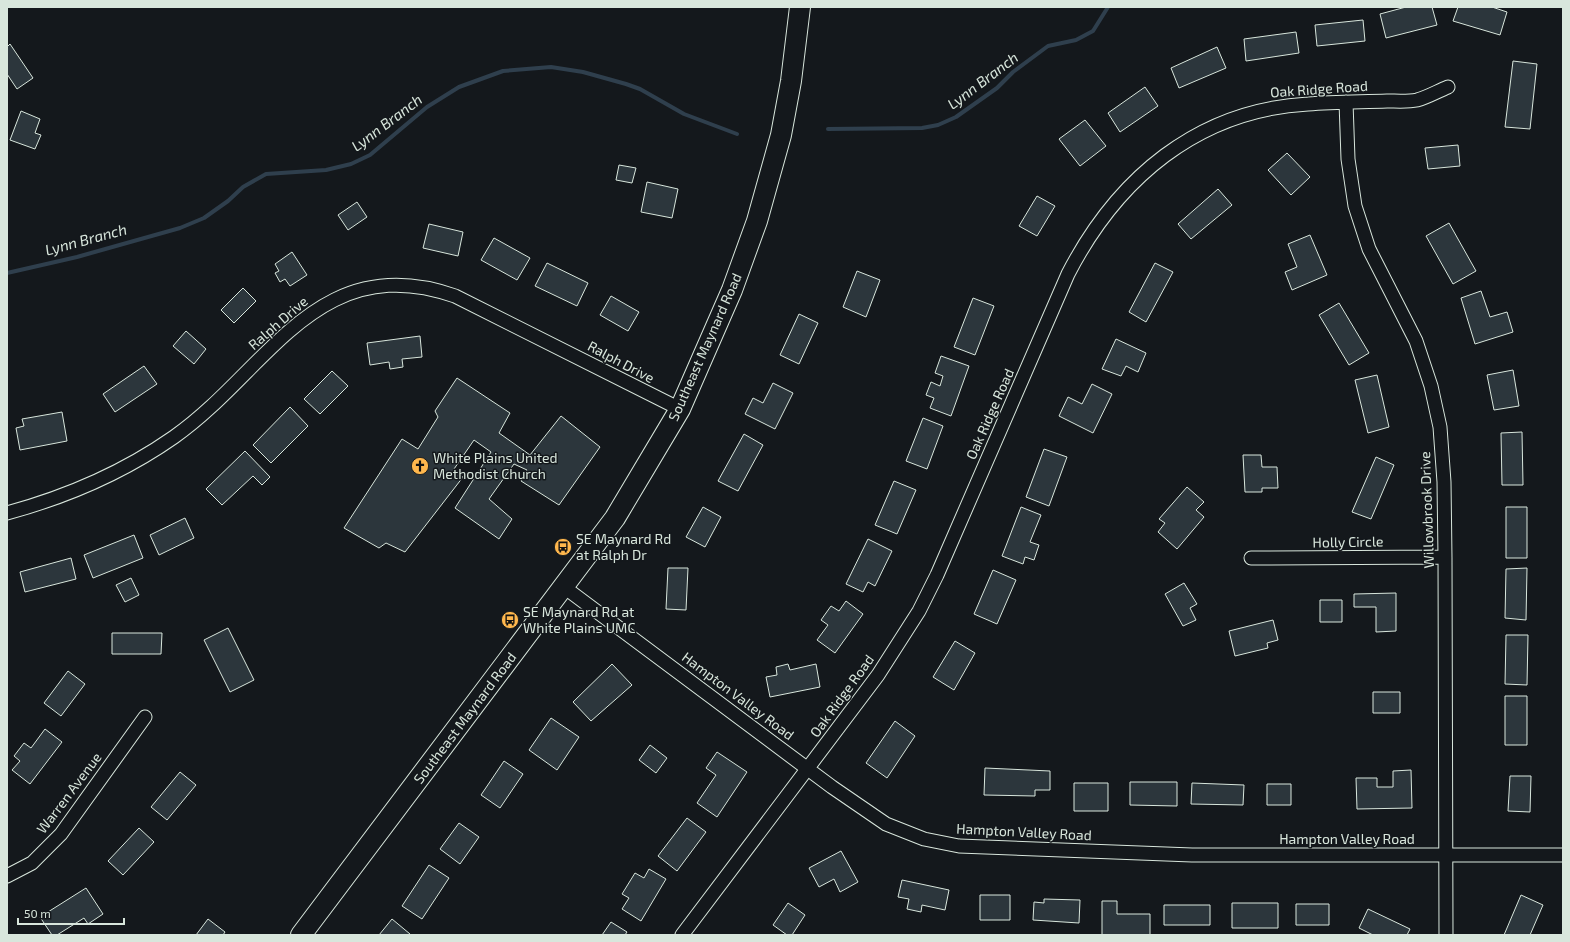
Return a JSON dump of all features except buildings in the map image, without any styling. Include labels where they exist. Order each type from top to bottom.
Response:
[{"type":"main road","name":"Southeast Maynard Road","points":[[301,935],[615,518],[680,409],[732,290],[757,221],[781,135],[791,81],[800,7]]},
{"type":"street","name":"Oak Ridge Road","points":[[682,935],[884,667],[919,611],[949,548],[1068,274],[1106,212],[1151,165],[1195,137],[1237,117],[1262,110],[1307,104],[1416,100],[1448,87]]},
{"type":"street","name":"Willowbrook Drive","points":[[1346,102],[1348,159],[1355,206],[1369,249],[1416,341],[1435,400],[1440,427],[1445,557],[1446,935]]},
{"type":"street","name":"Ralph Drive","points":[[7,513],[35,506],[82,487],[151,451],[197,419],[296,325],[321,306],[347,294],[380,286],[410,285],[455,296],[680,409]]},
{"type":"street","name":"Holly Circle","points":[[1251,558],[1445,557]]},
{"type":"street","name":"Hampton Valley Road","points":[[564,587],[886,824],[924,839],[945,844],[1192,855],[1563,855]]},
{"type":"street","name":"Warren Avenue","points":[[7,876],[32,863],[61,834],[144,717]]},
{"type":"waterway","name":"Lynn Branch","points":[[828,129],[922,128],[938,125],[956,117],[997,88],[1013,72],[1048,46],[1076,40],[1093,31],[1108,7]]},
{"type":"waterway","name":"Lynn Branch","points":[[7,273],[77,257],[180,228],[204,218],[228,201],[243,187],[266,174],[326,170],[351,164],[370,155],[427,107],[459,87],[503,71],[551,67],[583,72],[640,89],[684,114],[737,134]]},
{"type":"place","name":"White Plains United Methodist Church","points":[[420,466]]},
{"type":"place","name":"SE Maynard Rd at Ralph Dr","points":[[563,547]]},
{"type":"place","name":"SE Maynard Rd at White Plains UMC","points":[[510,620]]}]
